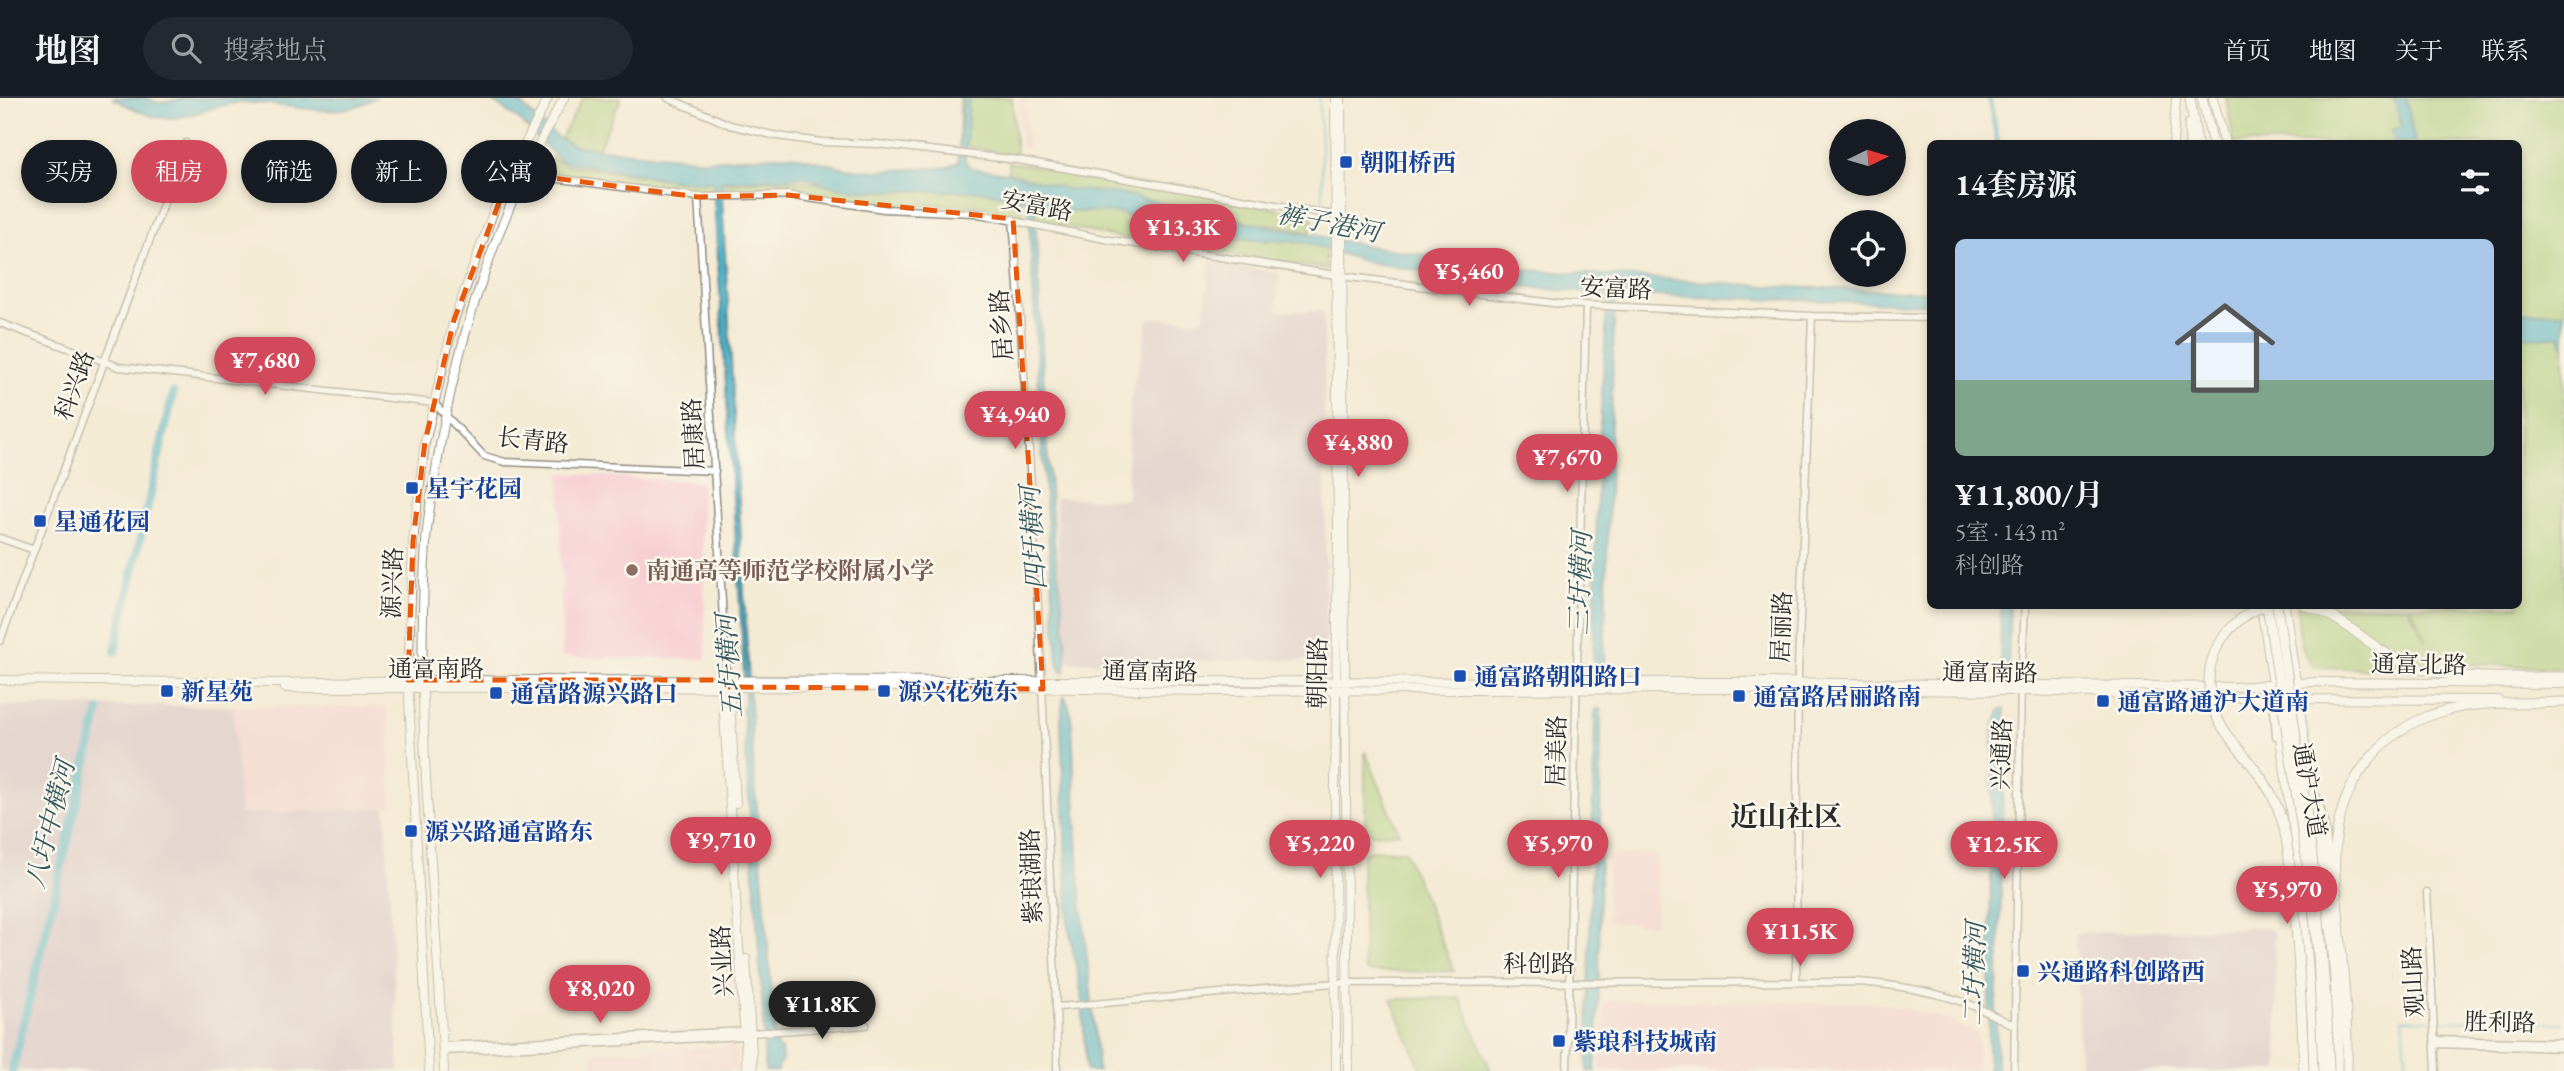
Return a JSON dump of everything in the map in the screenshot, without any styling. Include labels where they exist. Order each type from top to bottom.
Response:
[{"type":"highway","points":[[2189,98],[2190,140]]},
{"type":"highway","points":[[2189,98],[2196,140]]},
{"type":"highway","points":[[2201,98],[2209,140]]},
{"type":"highway","points":[[2259,609],[2235,623],[2219,644],[2210,668],[2209,695],[2223,730],[2265,783],[2282,822],[2296,920],[2304,1071]]},
{"type":"highway","points":[[2264,609],[2311,888],[2318,954],[2316,1071]]},
{"type":"highway","points":[[2277,609],[2317,888],[2325,967],[2329,1071]]},
{"type":"highway","points":[[2314,609],[2332,616],[2396,659],[2428,671],[2474,676],[2564,677]]},
{"type":"highway","points":[[2345,1071],[2347,1018],[2335,844],[2339,822],[2354,781],[2364,765],[2398,731],[2426,717],[2474,705],[2564,702]]},
{"type":"highway","points":[[2278,720],[2302,890],[2316,1071]]},
{"type":"highway","points":[[2308,761],[2316,797],[2328,887],[2338,1020],[2336,1071]]},
{"type":"main road","name":"源兴路","points":[[526,140],[548,98]]},
{"type":"main road","name":"源兴路","points":[[541,140],[564,98]]},
{"type":"main road","points":[[1335,98],[1334,215],[1338,234]]},
{"type":"main road","points":[[1338,276],[1341,98]]},
{"type":"main road","points":[[2173,140],[2176,98]]},
{"type":"main road","points":[[2213,98],[2224,140]]},
{"type":"main road","name":"源兴路","points":[[429,1071],[408,684],[413,541],[425,442],[454,320],[496,203]]},
{"type":"main road","name":"源兴路","points":[[444,1071],[422,684],[426,542],[445,414],[468,319],[510,203]]},
{"type":"main road","name":"朝阳路","points":[[1335,1071],[1338,276]]},
{"type":"main road","name":"朝阳路","points":[[1338,276],[1346,685],[1348,1071]]},
{"type":"main road","name":"通沪大道","points":[[2264,609],[2278,720],[2297,824],[2305,889],[2316,1020],[2316,1071]]},
{"type":"main road","name":"通沪大道","points":[[2285,609],[2308,761],[2330,953],[2336,1071]]},
{"type":"main road","name":"通富南路","points":[[0,680],[408,684]]},
{"type":"main road","name":"兴业路","points":[[725,684],[747,1033],[747,1071]]},
{"type":"main road","name":"通富南路","points":[[0,685],[2234,687],[2273,684]]},
{"type":"main road","name":"通富北路","points":[[2273,684],[2564,684]]},
{"type":"main road","name":"通富南路","points":[[2021,687],[2299,699]]},
{"type":"main road","name":"通富北路","points":[[2299,699],[2564,702]]},
{"type":"main road","name":"兴业路","points":[[747,1033],[753,1071]]},
{"type":"street","points":[[668,98],[730,125],[777,136],[968,154],[1191,189],[1334,215]]},
{"type":"street","name":"安富路","points":[[557,177],[698,197],[788,195],[884,209],[974,213],[1110,240],[1338,276],[1444,291],[1586,306],[1927,318]]},
{"type":"street","name":"居康路","points":[[698,197],[725,684]]},
{"type":"street","name":"科兴路","points":[[0,642],[163,203]]},
{"type":"street","name":"居乡路","points":[[1013,219],[1043,684]]},
{"type":"street","name":"居美路","points":[[1567,1071],[1586,306]]},
{"type":"street","name":"居丽路","points":[[1796,982],[1799,686],[1812,316]]},
{"type":"street","points":[[0,323],[119,367],[434,403]]},
{"type":"street","name":"长青路","points":[[434,403],[484,456],[505,462],[715,471]]},
{"type":"street","points":[[0,538],[34,550]]},
{"type":"street","name":"兴通路","points":[[2014,1071],[2025,609]]},
{"type":"street","name":"紫琅湖路","points":[[1043,684],[1051,908],[1058,1007],[1057,1071]]},
{"type":"street","points":[[2275,699],[2273,720],[2290,828],[2316,1071]]},
{"type":"street","points":[[2316,797],[2324,820],[2339,952],[2345,1071]]},
{"type":"street","name":"观山路","points":[[2427,892],[2436,1071]]},
{"type":"street","name":"科创路","points":[[1058,1007],[1335,983],[1796,982],[1890,984],[1970,1005],[2014,1025]]},
{"type":"street","points":[[443,1049],[866,1025]]},
{"type":"street","name":"胜利路","points":[[2435,1042],[2564,1045]]},
{"type":"highlighted area","points":[[513,166],[545,177],[698,197],[787,195],[1013,219],[1043,689],[729,687],[728,680],[408,680],[413,541],[425,442],[454,320]]},
{"type":"shaded area","points":[[1019,98],[1025,98],[1028,148],[1021,148]]},
{"type":"shaded area","points":[[1210,262],[1279,273],[1277,311],[1324,311],[1326,660],[1066,662],[1055,498],[1127,499],[1129,405],[1149,318],[1203,320]]},
{"type":"shaded area","name":"南通高等师范学校附属小学","points":[[560,473],[701,482],[706,659],[562,657]]},
{"type":"shaded area","points":[[0,706],[233,706],[240,814],[385,807],[399,1071],[0,1071]]},
{"type":"shaded area","points":[[233,706],[387,707],[392,806],[240,814]]},
{"type":"shaded area","points":[[1657,854],[1656,925],[1607,922],[1607,855]]},
{"type":"shaded area","points":[[2266,927],[2274,933],[2279,1071],[2080,1071],[2075,933]]},
{"type":"shaded area","points":[[1604,1000],[1877,1003],[1928,1014],[1971,1029],[1976,1033],[1978,1041],[1978,1071],[1600,1071]]},
{"type":"shaded area","points":[[736,1046],[738,1071],[593,1071],[595,1051]]},
{"type":"green space","points":[[583,98],[621,98],[596,154],[574,150],[561,138]]},
{"type":"green space","points":[[960,98],[1012,98],[1016,155],[959,145]]},
{"type":"green space","points":[[2226,98],[2564,98],[2564,668],[2451,663],[2439,652],[2434,668],[2412,670],[2315,667],[2309,662],[2302,647],[2298,621],[2297,609],[2409,609],[2427,641],[2411,609],[2522,609],[2522,140],[2233,140]]},
{"type":"green space","points":[[557,161],[566,165],[657,178],[726,183],[779,179],[853,187],[962,185],[1020,195],[1023,216],[979,206],[884,204],[788,190],[701,191],[557,173]]},
{"type":"green space","points":[[1009,162],[1202,194],[1313,216],[1310,233],[1277,225],[1218,222],[1072,193],[1007,177]]},
{"type":"green space","points":[[1032,198],[1120,213],[1184,235],[1307,243],[1326,249],[1326,269],[1110,236],[1033,220]]},
{"type":"green space","points":[[1365,751],[1399,833],[1372,834],[1365,829]]},
{"type":"green space","points":[[1370,850],[1405,851],[1454,971],[1368,972],[1364,969],[1362,861],[1365,853]]},
{"type":"green space","points":[[1460,998],[1491,1071],[1422,1071],[1391,999]]},
{"type":"water","points":[[112,98],[145,98],[160,103],[186,98],[375,98],[341,110],[237,103],[191,115],[163,118]]},
{"type":"water","points":[[488,98],[514,98],[558,138],[576,146],[706,160],[790,155],[847,168],[876,171],[948,167],[958,162],[963,98],[969,98],[965,160],[970,168],[1010,173],[1067,189],[1123,194],[1183,209],[1369,246],[1517,269],[1768,286],[1927,292],[1927,304],[1615,295],[1604,662],[1593,664],[1598,460],[1608,295],[1496,284],[1366,262],[1307,243],[1184,235],[1120,213],[1064,211],[1037,204],[1036,233],[1046,426],[1054,541],[1065,630],[1064,673],[1058,662],[1042,453],[1028,201],[983,191],[871,191],[839,188],[804,177],[721,181],[754,773],[776,1046],[781,1050],[782,1061],[778,1065],[778,1071],[765,1071],[743,708],[745,697],[742,637],[713,182],[680,181],[561,161],[557,157],[557,140],[539,140],[519,120]]},
{"type":"water","points":[[2394,98],[2406,98],[2414,140],[2394,140],[2392,130],[2402,127]]},
{"type":"water","points":[[2564,313],[2564,347],[2558,335],[2533,338],[2522,334],[2522,314]]},
{"type":"water","points":[[2001,609],[2010,609],[2008,665],[2000,665]]},
{"type":"water","points":[[1065,696],[1072,724],[1077,845],[1098,1071],[1086,1071],[1082,997],[1068,925],[1061,723]]},
{"type":"water","points":[[1595,709],[1601,709],[1599,993],[1595,1071],[1587,1071]]},
{"type":"water","points":[[2005,709],[1996,1004],[1997,1071],[1988,1071],[1993,729],[2000,710]]},
{"type":"pier","points":[[1184,206],[1219,213],[1218,222],[1206,221],[1205,225],[1197,225],[1197,221],[1184,220]]},
{"type":"waterway","name":"裤子港河","points":[[1319,98],[1323,200],[1320,209]]},
{"type":"waterway","name":"二圩横河","points":[[1989,98],[1997,140]]},
{"type":"waterway","name":"裤子港河","points":[[1316,237],[1320,215]]},
{"type":"waterway","name":"八圩中横河","points":[[115,651],[173,393]]},
{"type":"waterway","name":"三圩横河","points":[[1597,675],[1598,655]]},
{"type":"waterway","name":"八圩中横河","points":[[12,1071],[99,710]]},
{"type":"waterway","points":[[2407,1071],[2403,1019],[2430,1020]]},
{"type":"waterway","points":[[2439,1020],[2564,1023]]},
{"type":"place","name":"朝阳桥西","points":[[1346,162]]},
{"type":"place","name":"星宇花园","points":[[412,488]]},
{"type":"place","name":"星通花园","points":[[40,521]]},
{"type":"place","name":"南通高等师范学校附属小学","points":[[632,570]]},
{"type":"place","name":"通富路朝阳路口","points":[[1460,676]]},
{"type":"place","name":"新星苑","points":[[167,691]]},
{"type":"place","name":"源兴花苑东","points":[[884,691]]},
{"type":"place","name":"通富路源兴路口","points":[[496,693]]},
{"type":"place","name":"通富路居丽路南","points":[[1739,696]]},
{"type":"place","name":"通富路通沪大道南","points":[[2103,701]]},
{"type":"place","name":"源兴路通富路东","points":[[411,831]]},
{"type":"place","name":"兴通路科创路西","points":[[2023,971]]},
{"type":"place","name":"紫琅科技城南","points":[[1559,1041]]},
{"type":"district","name":"近山社区","points":[[1786,816]]},
{"type":"water label","name":"四圩横河","points":[[1033,538]]},
{"type":"water label","name":"五圩横河","points":[[729,666]]}]
